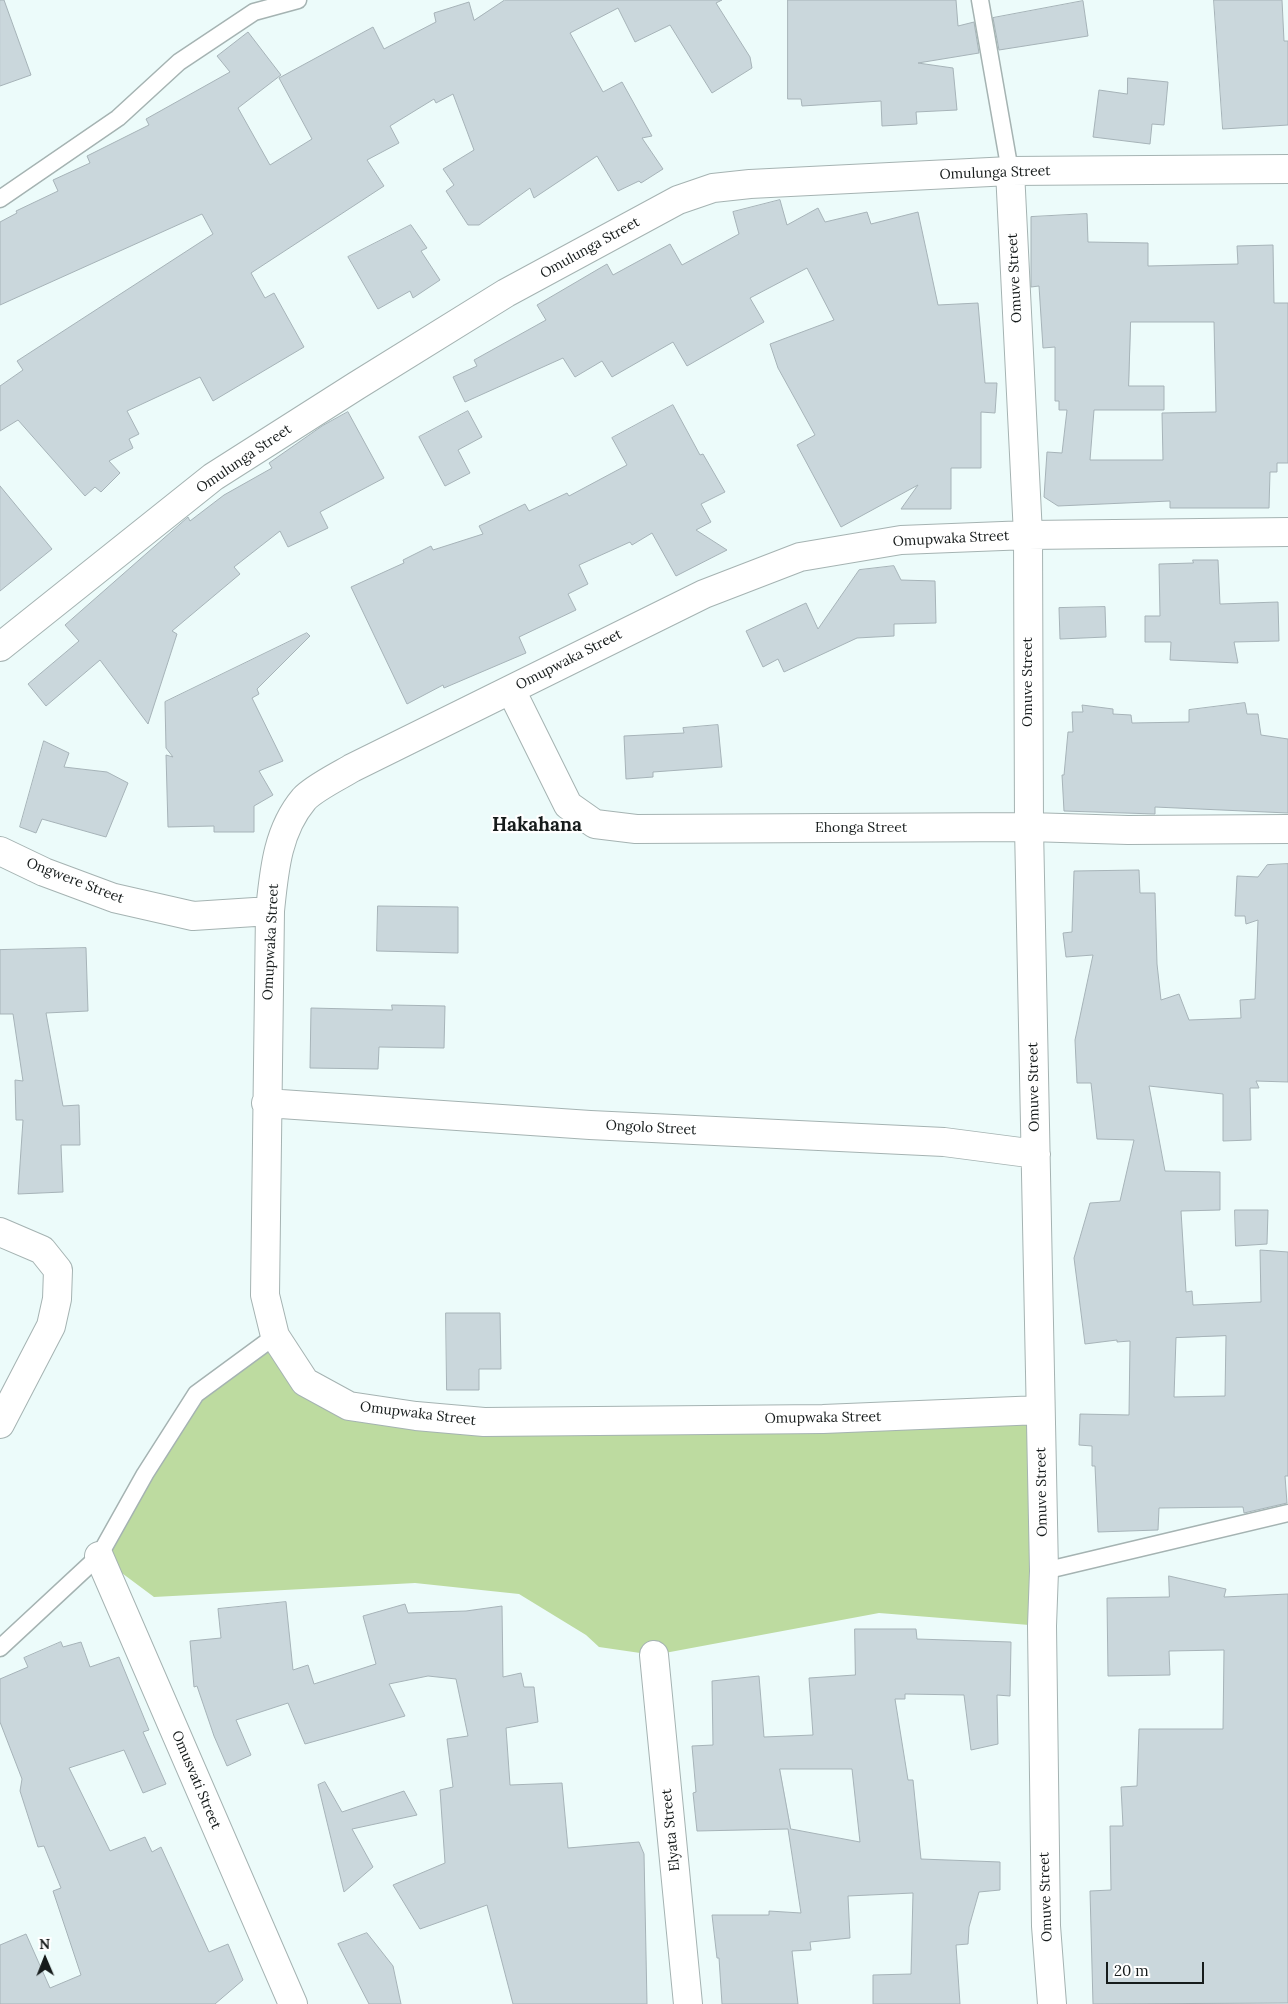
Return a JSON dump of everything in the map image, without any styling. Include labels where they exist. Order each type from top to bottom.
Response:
[{"type":"street","name":"Omulunga Street","points":[[0,647],[213,477],[506,293],[678,200],[713,188],[750,184],[1010,171],[1288,169]]},
{"type":"street","name":"Omuve Street","points":[[1010,171],[1028,535],[1029,827],[1044,1571],[1042,1626],[1046,1926],[1052,2004]]},
{"type":"street","name":"Omupwaka Street","points":[[1040,1410],[823,1420],[484,1422],[416,1416],[349,1406],[305,1382],[275,1336],[265,1295],[270,911],[276,859],[286,827],[305,798],[352,768],[704,594],[800,557],[901,540],[1028,535],[1288,532]]},
{"type":"street","name":"Ehonga Street","points":[[511,690],[568,805],[595,824],[636,829],[1029,827],[1128,830],[1288,829]]},
{"type":"street","name":"Ongwere Street","points":[[0,851],[44,872],[114,898],[193,916],[270,911]]},
{"type":"street","name":"Ongolo Street","points":[[266,1103],[590,1125],[944,1142],[1036,1154]]},
{"type":"street","points":[[0,1232],[42,1250],[58,1270],[57,1299],[51,1326],[0,1424]]},
{"type":"street","name":"Omusvati Street","points":[[99,1556],[293,2004]]},
{"type":"street","name":"Elyata Street","points":[[654,1655],[688,2004]]},
{"type":"lane","points":[[0,199],[118,118],[179,62],[254,12],[298,0]]},
{"type":"lane","points":[[980,0],[1010,171]]},
{"type":"lane","points":[[0,1648],[99,1556],[145,1474],[196,1394],[275,1336]]},
{"type":"lane","points":[[1044,1571],[1288,1513]]},
{"type":"green space","points":[[275,1336],[305,1382],[416,1416],[1040,1410],[1042,1626],[879,1613],[654,1655],[599,1647],[586,1635],[519,1594],[415,1583],[154,1597],[99,1556],[196,1394]]},
{"type":"building","points":[[0,0],[4,0],[31,75],[0,86]]},
{"type":"building","points":[[505,0],[722,0],[716,3],[750,57],[752,68],[712,93],[670,25],[635,42],[618,8],[570,33],[603,92],[622,82],[652,136],[642,138],[663,169],[641,183],[639,181],[618,191],[597,156],[534,198],[530,188],[479,225],[468,225],[446,191],[454,185],[443,169],[474,150],[453,94],[436,103],[434,99],[390,126],[399,143],[367,160],[384,186],[251,273],[265,298],[274,293],[304,347],[213,401],[200,377],[127,411],[139,434],[129,439],[133,448],[109,461],[120,473],[101,492],[95,487],[85,496],[18,420],[0,431],[0,386],[23,370],[17,361],[213,234],[202,214],[0,305],[0,222],[17,213],[16,211],[58,191],[53,180],[90,163],[87,156],[149,125],[146,119],[230,72],[217,56],[248,32],[281,75],[238,108],[270,165],[312,139],[279,78],[373,27],[384,49],[436,22],[434,13],[469,2],[474,20]]},
{"type":"building","points":[[788,0],[956,0],[958,26],[974,22],[979,53],[918,63],[953,68],[957,110],[916,112],[917,124],[882,126],[881,101],[802,106],[801,99],[788,99]]},
{"type":"building","points":[[1214,0],[1282,0],[1284,41],[1288,41],[1288,125],[1223,129]]},
{"type":"building","points":[[1083,1],[1088,36],[999,50],[993,18]]},
{"type":"building","points":[[1128,78],[1168,82],[1164,125],[1152,124],[1150,144],[1093,137],[1099,90],[1127,94]]},
{"type":"building","points":[[780,200],[787,225],[818,208],[825,222],[867,212],[871,224],[918,212],[938,305],[978,303],[985,383],[997,383],[995,413],[981,412],[981,468],[951,468],[951,509],[901,509],[918,485],[841,527],[797,445],[815,435],[778,368],[770,344],[834,320],[807,268],[750,298],[764,322],[687,366],[673,342],[612,377],[602,361],[575,377],[563,358],[465,402],[453,377],[477,366],[474,360],[546,320],[537,305],[607,264],[613,275],[670,244],[682,265],[739,234],[733,212]]},
{"type":"building","points":[[1087,214],[1088,242],[1148,243],[1148,266],[1238,264],[1237,246],[1273,245],[1274,303],[1288,303],[1288,463],[1277,463],[1277,472],[1270,472],[1269,508],[1170,508],[1170,501],[1058,506],[1044,497],[1047,452],[1062,453],[1067,410],[1059,410],[1059,401],[1055,401],[1055,347],[1043,348],[1039,286],[1031,287],[1031,217]],"holes":[[[1131,322],[1214,322],[1216,412],[1162,413],[1163,460],[1090,460],[1094,410],[1164,410],[1164,386],[1129,386]]]},
{"type":"building","points":[[411,225],[427,248],[421,251],[440,280],[413,298],[410,291],[378,309],[348,257]]},
{"type":"building","points":[[673,405],[700,455],[703,454],[725,492],[701,504],[711,522],[696,530],[727,550],[676,576],[652,533],[632,545],[630,542],[579,565],[588,584],[568,594],[576,610],[519,637],[526,653],[444,688],[443,685],[407,704],[351,587],[404,563],[403,560],[431,546],[433,550],[483,534],[479,526],[525,504],[529,511],[567,493],[569,496],[627,465],[612,438]]},
{"type":"building","points":[[468,411],[482,437],[458,450],[470,473],[445,486],[419,437]]},
{"type":"building","points":[[348,412],[384,478],[320,512],[328,528],[288,547],[280,531],[234,567],[240,574],[172,631],[177,634],[148,724],[100,660],[46,706],[28,684],[79,641],[65,625],[188,517],[190,521],[224,495],[272,468],[269,463],[322,426]]},
{"type":"building","points":[[0,486],[52,549],[0,591]]},
{"type":"building","points":[[1193,560],[1218,560],[1220,604],[1278,602],[1279,641],[1234,642],[1238,663],[1170,660],[1171,642],[1145,642],[1145,616],[1160,616],[1159,564],[1193,563]]},
{"type":"building","points":[[894,566],[901,580],[935,581],[936,623],[894,624],[894,636],[857,638],[784,672],[778,659],[763,667],[746,631],[806,603],[818,629],[859,570]]},
{"type":"building","points":[[1105,607],[1106,637],[1060,639],[1059,608]]},
{"type":"building","points":[[307,633],[310,636],[257,689],[259,694],[252,698],[283,761],[259,771],[273,795],[254,806],[254,832],[214,832],[214,826],[168,827],[166,755],[173,757],[166,748],[165,702]]},
{"type":"building","points":[[1245,703],[1247,714],[1258,714],[1261,735],[1288,739],[1288,813],[1155,807],[1155,814],[1064,811],[1062,775],[1064,775],[1068,732],[1073,732],[1072,712],[1083,712],[1082,705],[1113,709],[1113,714],[1131,715],[1132,723],[1189,722],[1189,710]]},
{"type":"building","points":[[718,725],[722,767],[653,772],[653,777],[626,779],[624,736],[684,733],[683,728]]},
{"type":"building","points":[[44,741],[69,753],[64,767],[107,772],[128,783],[106,837],[42,819],[36,833],[20,827]]},
{"type":"building","points":[[1288,864],[1288,1082],[1256,1081],[1259,1088],[1250,1088],[1251,1140],[1223,1141],[1223,1094],[1149,1086],[1165,1171],[1220,1172],[1220,1210],[1181,1211],[1186,1292],[1192,1291],[1193,1305],[1261,1302],[1260,1250],[1288,1252],[1288,1476],[1285,1476],[1287,1503],[1244,1513],[1243,1507],[1159,1508],[1158,1530],[1098,1532],[1095,1466],[1092,1466],[1092,1446],[1079,1445],[1080,1414],[1129,1415],[1130,1341],[1117,1342],[1117,1340],[1085,1344],[1074,1258],[1090,1203],[1120,1201],[1134,1140],[1097,1139],[1091,1083],[1077,1083],[1075,1040],[1093,955],[1066,957],[1063,933],[1072,932],[1074,871],[1139,870],[1140,893],[1155,893],[1157,964],[1161,1000],[1179,994],[1189,1020],[1241,1018],[1240,1000],[1255,999],[1258,920],[1246,924],[1245,916],[1235,916],[1237,876],[1258,877],[1267,865]],"holes":[[[1226,1336],[1225,1396],[1174,1397],[1176,1338]]]},
{"type":"building","points":[[378,906],[458,907],[458,953],[377,951]]},
{"type":"building","points":[[86,948],[88,1011],[46,1013],[63,1106],[79,1105],[80,1145],[61,1145],[63,1192],[18,1194],[23,1120],[16,1120],[15,1080],[23,1081],[13,1014],[0,1014],[0,950]]},
{"type":"building","points":[[392,1005],[445,1006],[444,1048],[379,1047],[378,1069],[310,1068],[311,1008],[392,1010]]},
{"type":"building","points":[[1235,1210],[1268,1210],[1267,1244],[1236,1246]]},
{"type":"building","points":[[446,1313],[500,1313],[501,1369],[479,1369],[479,1390],[447,1390]]},
{"type":"building","points":[[1169,1576],[1226,1589],[1224,1597],[1288,1594],[1288,2003],[1093,2004],[1090,1891],[1111,1890],[1110,1826],[1123,1826],[1121,1787],[1137,1786],[1139,1729],[1223,1729],[1224,1650],[1169,1651],[1170,1675],[1108,1676],[1107,1598],[1169,1597]]},
{"type":"building","points":[[286,1602],[293,1670],[308,1665],[314,1684],[376,1664],[363,1616],[405,1604],[408,1613],[466,1611],[502,1606],[503,1677],[521,1673],[524,1687],[534,1687],[538,1722],[506,1728],[510,1785],[562,1783],[568,1848],[639,1842],[644,1854],[647,2004],[513,2004],[487,1905],[420,1929],[393,1885],[445,1863],[440,1790],[453,1787],[447,1739],[468,1736],[456,1679],[428,1676],[389,1684],[405,1716],[305,1744],[288,1703],[236,1720],[251,1755],[227,1766],[214,1736],[197,1686],[194,1687],[190,1641],[221,1638],[218,1609]]},
{"type":"building","points":[[855,1629],[916,1629],[917,1639],[1011,1642],[1010,1696],[997,1695],[998,1744],[971,1750],[964,1695],[905,1694],[905,1699],[895,1699],[908,1780],[913,1780],[921,1859],[1000,1862],[1000,1890],[979,1892],[969,1927],[968,1944],[956,1945],[960,2004],[873,2004],[873,1975],[911,1974],[913,1893],[848,1896],[850,1938],[810,1942],[811,1950],[792,1951],[798,2004],[722,2004],[719,1958],[717,1958],[712,1915],[769,1915],[769,1911],[801,1913],[788,1829],[697,1831],[693,1793],[696,1792],[692,1746],[713,1745],[712,1681],[759,1676],[764,1737],[813,1735],[809,1678],[855,1675]],"holes":[[[780,1769],[852,1769],[860,1842],[791,1829]]]},
{"type":"building","points":[[61,1642],[63,1647],[81,1642],[90,1667],[119,1657],[149,1730],[143,1732],[166,1784],[143,1793],[124,1750],[69,1768],[110,1851],[145,1837],[152,1852],[161,1847],[209,1952],[228,1944],[243,1980],[215,2004],[0,2004],[0,1945],[26,1934],[50,1988],[81,1975],[53,1891],[61,1888],[44,1846],[38,1847],[20,1791],[22,1779],[0,1722],[0,1679],[28,1667],[24,1658]]},
{"type":"building","points":[[325,1782],[342,1812],[404,1791],[417,1815],[352,1829],[373,1867],[344,1892],[318,1785]]},
{"type":"building","points":[[367,1933],[393,1966],[401,2004],[369,2004],[338,1944]]},
{"type":"district","name":"Hakahana","points":[[537,826]]}]
